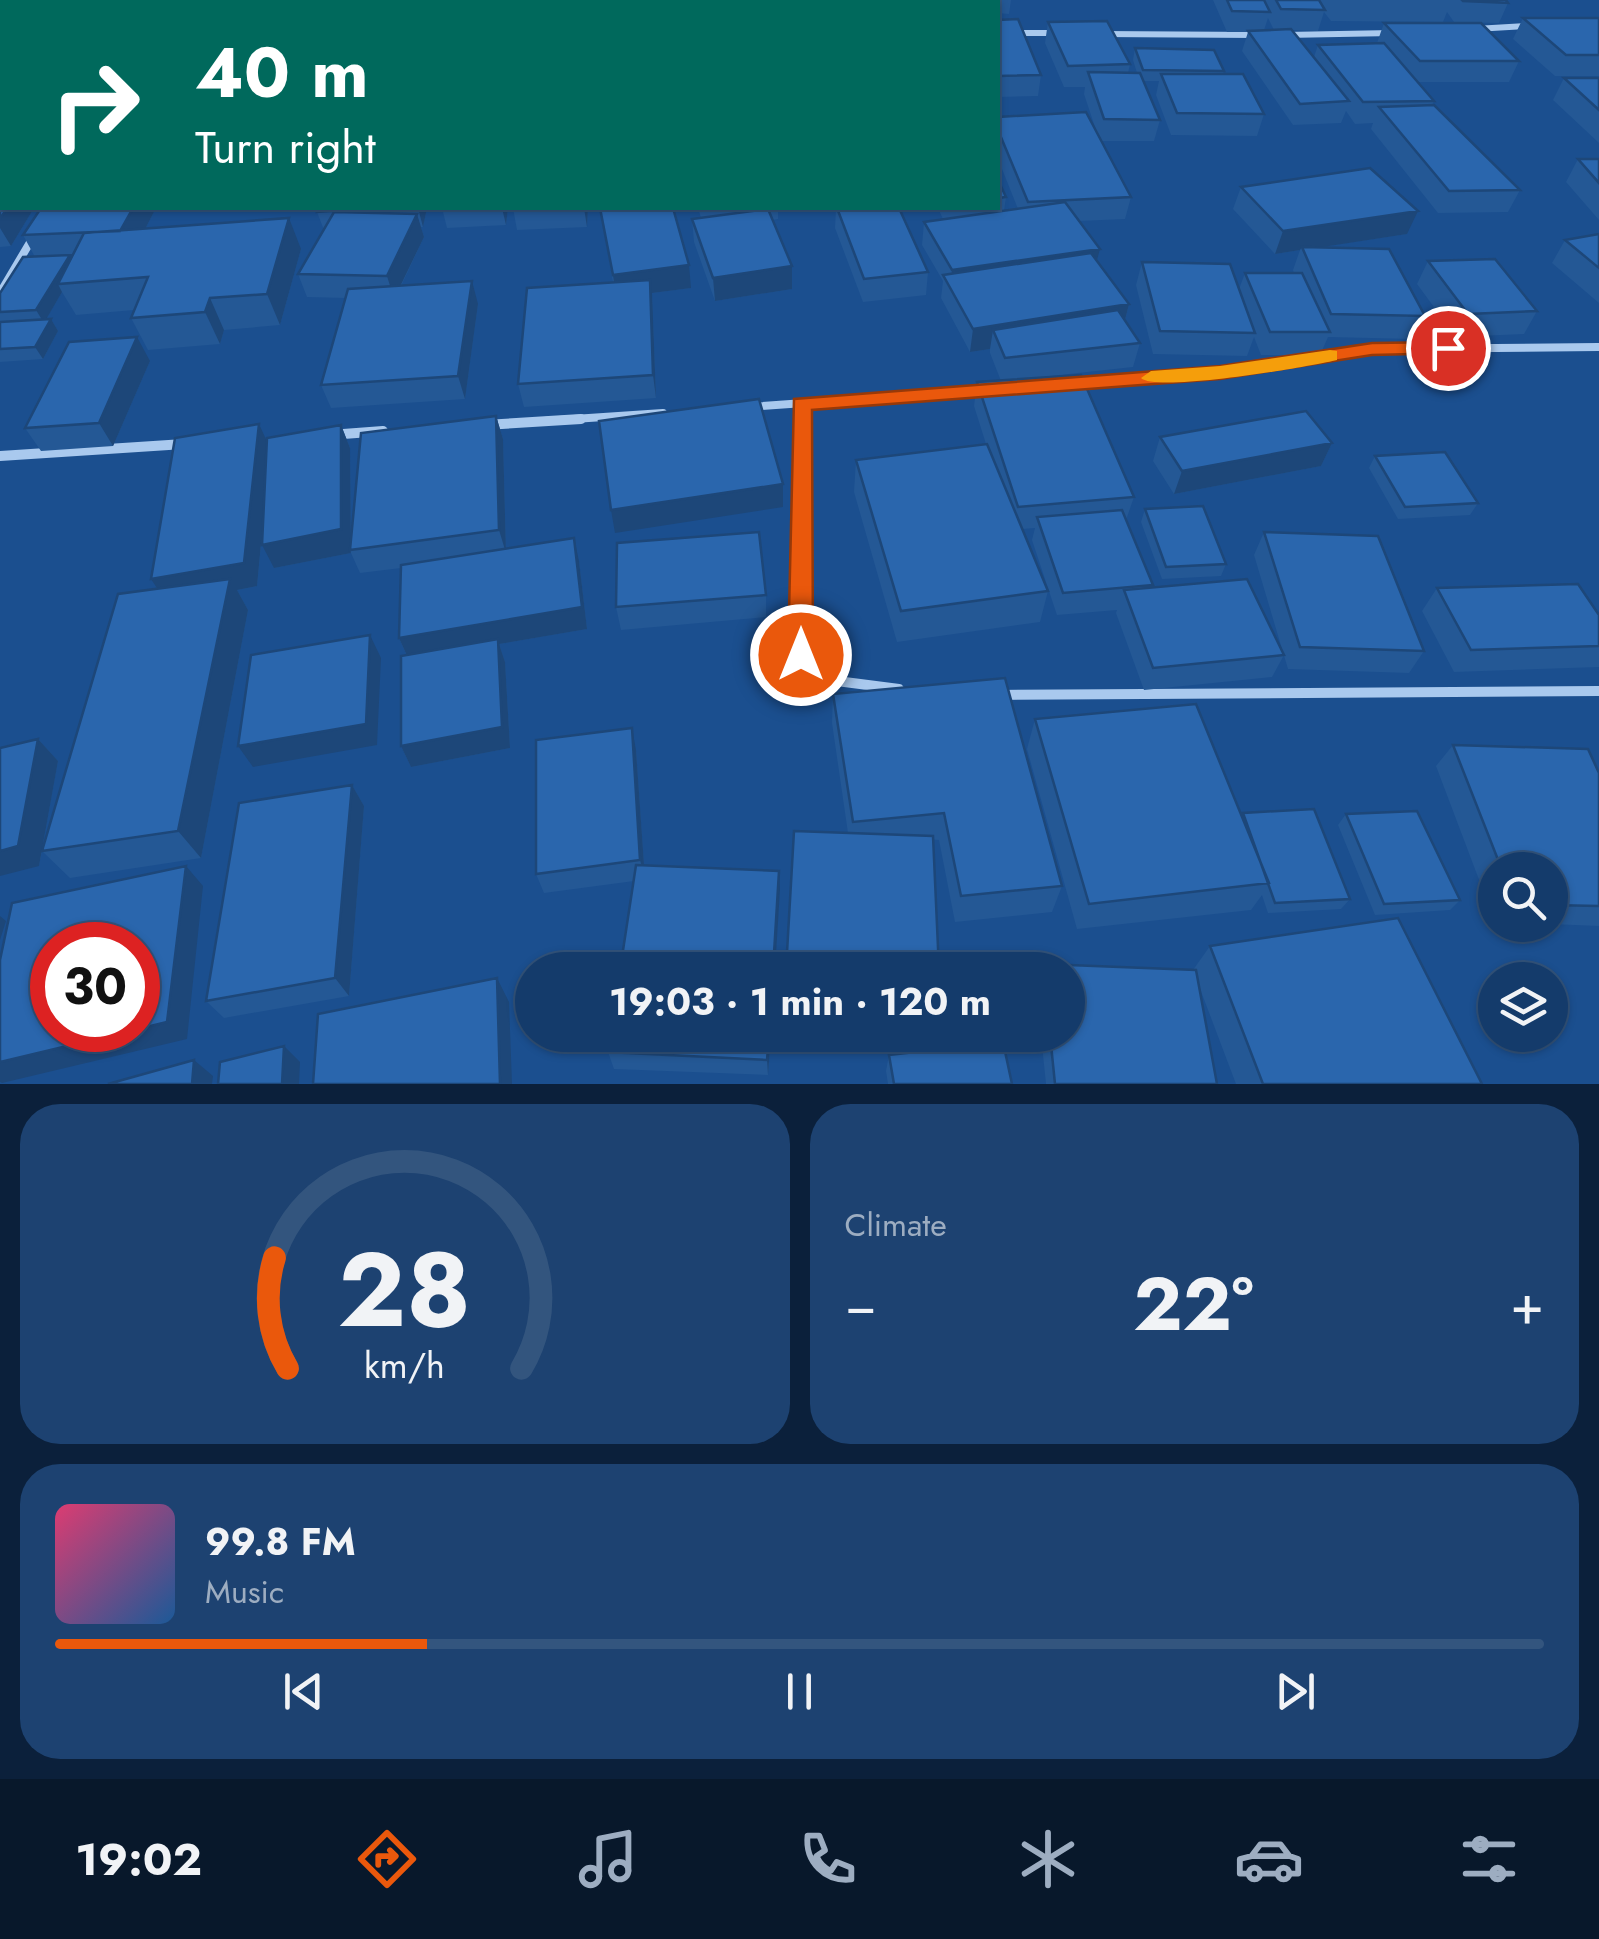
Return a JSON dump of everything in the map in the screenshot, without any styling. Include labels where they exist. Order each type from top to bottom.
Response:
[{"type":"street","points":[[1470,29],[1544,25]]},
{"type":"street","points":[[1000,33],[1074,34]]},
{"type":"street","points":[[1282,35],[1395,33]]},
{"type":"street","points":[[1092,34],[1263,35]]},
{"type":"street","points":[[0,294],[41,225]]},
{"type":"street","points":[[1068,384],[1220,372],[1372,349],[1599,347]]},
{"type":"street","points":[[743,408],[992,390]]},
{"type":"street","points":[[802,404],[801,655],[830,680],[908,690]]},
{"type":"street","points":[[469,426],[684,412]]},
{"type":"street","points":[[313,436],[391,431]]},
{"type":"street","points":[[0,456],[196,443]]},
{"type":"street","points":[[982,694],[1599,691]]},
{"type":"building","points":[[1227,0],[1264,0],[1270,12],[1232,11]]},
{"type":"building","points":[[1276,0],[1319,0],[1325,10],[1281,9]]},
{"type":"building","points":[[1506,0],[1508,3],[1463,1]]},
{"type":"building","points":[[1523,18],[1599,18],[1599,55],[1566,55]]},
{"type":"building","points":[[1018,19],[1041,75],[1000,76],[1000,20]]},
{"type":"building","points":[[1107,21],[1130,64],[1068,66],[1048,22]]},
{"type":"building","points":[[1384,23],[1481,23],[1519,61],[1420,61]]},
{"type":"building","points":[[1291,29],[1349,101],[1300,104],[1248,31]]},
{"type":"building","points":[[1384,43],[1434,101],[1363,102],[1318,45]]},
{"type":"building","points":[[1135,48],[1214,50],[1224,71],[1143,70]]},
{"type":"building","points":[[1088,72],[1140,73],[1160,120],[1104,119]]},
{"type":"building","points":[[1161,74],[1243,74],[1264,114],[1177,113]]},
{"type":"building","points":[[1564,78],[1599,78],[1599,110]]},
{"type":"building","points":[[1434,105],[1520,190],[1449,191],[1379,107]]},
{"type":"building","points":[[1086,112],[1131,197],[1028,202],[1000,135],[1000,117]]},
{"type":"building","points":[[1578,159],[1599,159],[1599,183]]},
{"type":"building","points":[[1370,168],[1418,211],[1283,231],[1241,187]]},
{"type":"building","points":[[1065,202],[1100,249],[952,270],[924,222]]},
{"type":"building","points":[[40,210],[132,210],[120,231],[23,235]]},
{"type":"building","points":[[600,210],[674,210],[689,265],[613,275]]},
{"type":"building","points":[[768,210],[792,266],[713,278],[692,219]]},
{"type":"building","points":[[838,210],[900,210],[928,272],[864,279]]},
{"type":"building","points":[[334,212],[417,214],[387,276],[298,274]]},
{"type":"building","points":[[289,218],[267,294],[210,298],[205,312],[131,318],[148,277],[58,284],[84,233]]},
{"type":"building","points":[[1599,234],[1599,268],[1565,240]]},
{"type":"building","points":[[1302,247],[1389,249],[1425,316],[1331,314]]},
{"type":"building","points":[[1091,253],[1129,304],[973,329],[943,275]]},
{"type":"building","points":[[70,255],[36,310],[0,312],[0,293],[23,257]]},
{"type":"building","points":[[1495,259],[1537,311],[1468,314],[1428,261]]},
{"type":"building","points":[[1142,262],[1230,264],[1255,333],[1160,331]]},
{"type":"building","points":[[1245,273],[1302,273],[1330,332],[1270,332]]},
{"type":"building","points":[[650,280],[653,375],[518,384],[527,288]]},
{"type":"building","points":[[472,281],[458,376],[321,385],[348,289]]},
{"type":"building","points":[[1118,310],[1140,343],[1005,358],[993,330]]},
{"type":"building","points":[[51,319],[35,347],[0,349],[0,322]]},
{"type":"building","points":[[137,337],[99,423],[25,428],[69,342]]},
{"type":"building","points":[[1081,375],[1134,497],[1018,507],[977,382]]},
{"type":"building","points":[[759,399],[783,484],[611,510],[599,421]]},
{"type":"building","points":[[1306,411],[1332,443],[1182,471],[1160,437]]},
{"type":"building","points":[[496,416],[499,530],[350,550],[361,433]]},
{"type":"building","points":[[259,424],[244,563],[151,579],[175,438]]},
{"type":"building","points":[[341,425],[341,529],[262,545],[267,438]]},
{"type":"building","points":[[987,444],[1048,591],[901,611],[856,460]]},
{"type":"building","points":[[1445,452],[1478,503],[1405,507],[1375,456]]},
{"type":"building","points":[[1203,506],[1226,564],[1166,567],[1145,509]]},
{"type":"building","points":[[1122,510],[1153,585],[1063,593],[1037,517]]},
{"type":"building","points":[[759,532],[766,595],[616,607],[617,543]]},
{"type":"building","points":[[1264,532],[1378,536],[1424,651],[1300,647]]},
{"type":"building","points":[[574,538],[582,607],[399,638],[401,565]]},
{"type":"building","points":[[230,579],[178,831],[42,851],[118,594]]},
{"type":"building","points":[[1247,579],[1284,655],[1153,668],[1124,590]]},
{"type":"building","points":[[1578,584],[1599,615],[1599,646],[1471,650],[1437,588]]},
{"type":"building","points":[[370,635],[366,724],[238,746],[251,655]]},
{"type":"building","points":[[498,639],[502,727],[401,746],[401,656]]},
{"type":"building","points":[[1005,678],[1062,886],[961,896],[944,813],[853,822],[833,694]]},
{"type":"building","points":[[1196,704],[1269,883],[1089,904],[1035,719]]},
{"type":"building","points":[[632,728],[640,860],[536,874],[536,740]]},
{"type":"building","points":[[38,739],[18,846],[0,851],[0,748]]},
{"type":"building","points":[[1453,745],[1588,749],[1599,773],[1599,906],[1568,905],[1568,852],[1495,852]]},
{"type":"building","points":[[352,785],[335,978],[206,1001],[239,803]]},
{"type":"building","points":[[1314,809],[1350,899],[1275,903],[1243,813]]},
{"type":"building","points":[[1417,811],[1460,900],[1384,904],[1346,814]]},
{"type":"building","points":[[794,831],[933,836],[938,952],[787,952]]},
{"type":"building","points":[[636,865],[779,871],[774,952],[623,952]]},
{"type":"building","points":[[186,866],[167,1022],[160,1024],[160,922],[30,922],[30,1052],[42,1052],[0,1062],[0,960],[12,903]]},
{"type":"building","points":[[1398,918],[1482,1084],[1263,1084],[1210,946]]},
{"type":"building","points":[[1085,966],[1196,970],[1217,1084],[1055,1084],[1052,1052],[1085,1052]]},
{"type":"building","points":[[497,978],[500,1084],[313,1084],[318,1014]]},
{"type":"building","points":[[284,1046],[282,1084],[218,1084],[220,1062]]},
{"type":"building","points":[[608,1052],[768,1052],[767,1060]]},
{"type":"building","points":[[1005,1052],[1012,1084],[894,1084],[889,1055]]},
{"type":"building","points":[[194,1060],[192,1084],[108,1084]]},
{"type":"slow traffic","points":[[1151,378],[1330,356]]},
{"type":"route","points":[[801,655],[802,404],[1220,372],[1372,349],[1448,348]]}]
